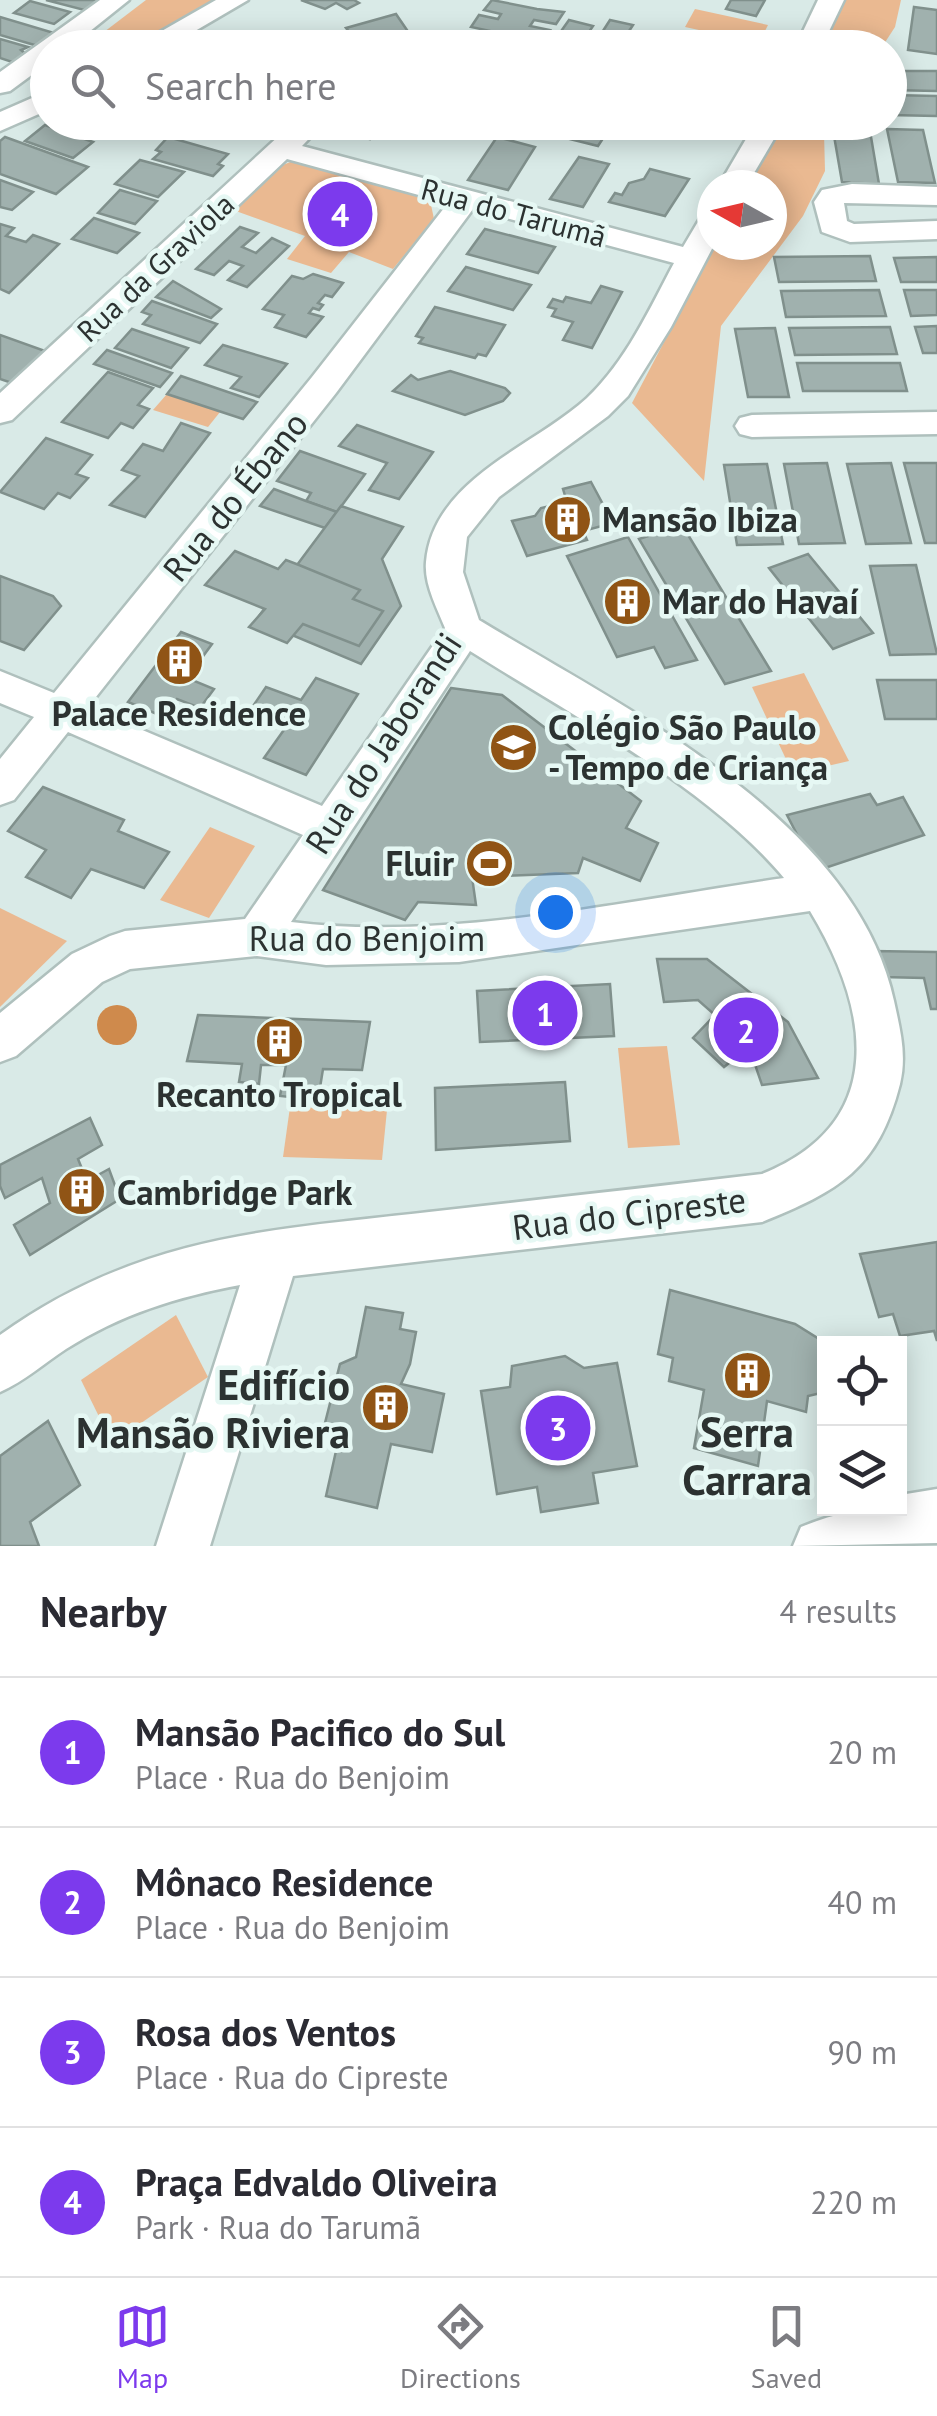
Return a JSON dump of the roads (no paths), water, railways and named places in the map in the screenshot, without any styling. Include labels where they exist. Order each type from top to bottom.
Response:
[{"type":"street","points":[[75,30],[116,0]]},
{"type":"street","points":[[180,30],[236,0]]},
{"type":"street","points":[[817,30],[832,0]]},
{"type":"street","points":[[0,85],[30,63]]},
{"type":"street","points":[[0,123],[30,108]]},
{"type":"street","name":"Rua da Graviola","points":[[0,412],[291,140]]},
{"type":"street","points":[[743,170],[760,140]]},
{"type":"street","name":"Rua do Tarumã","points":[[281,150],[690,258]]},
{"type":"street","points":[[937,196],[852,193],[832,196],[828,202],[833,226],[850,233],[937,230]]},
{"type":"street","name":"Rua do Ébano","points":[[0,788],[324,385],[466,200]]},
{"type":"street","name":"Rua do Jaborandi","points":[[257,937],[464,629],[444,562],[450,532],[473,502],[614,390],[643,347],[697,247]]},
{"type":"street","points":[[752,426],[937,423]]},
{"type":"street","name":"Rua do Cipreste","points":[[0,1366],[47,1332],[110,1297],[177,1272],[276,1254],[762,1198],[816,1175],[847,1144],[868,1110],[882,1060],[876,1000],[856,949],[822,891],[785,847],[704,779],[464,629]]},
{"type":"street","points":[[0,686],[328,827]]},
{"type":"street","name":"Rua do Benjoim","points":[[0,1041],[29,1012],[86,968],[125,950],[257,937],[326,946],[459,944],[822,891]]},
{"type":"street","points":[[183,1546],[276,1254]]},
{"type":"street","points":[[820,1546],[919,1527]]},
{"type":"place","name":"Praça Edvaldo Oliveira","points":[[340,214]]},
{"type":"place","name":"Mansão Ibiza","points":[[567,519]]},
{"type":"place","name":"Mar do Havaí","points":[[627,601]]},
{"type":"place","name":"Palace Residence","points":[[179,661]]},
{"type":"place","name":"Colégio São Paulo - Tempo de Criança","points":[[513,747]]},
{"type":"place","name":"Fluir","points":[[489,863]]},
{"type":"place","name":"Mansão Pacifico do Sul","points":[[545,1013]]},
{"type":"place","name":"Mônaco Residence","points":[[746,1030]]},
{"type":"place","name":"Recanto Tropical","points":[[279,1042]]},
{"type":"place","name":"Cambridge Park","points":[[82,1192]]},
{"type":"place","name":"Serra Carrara","points":[[747,1375]]},
{"type":"place","name":"Edifício Mansão Riviera","points":[[385,1408]]},
{"type":"place","name":"Rosa dos Ventos","points":[[558,1428]]}]
